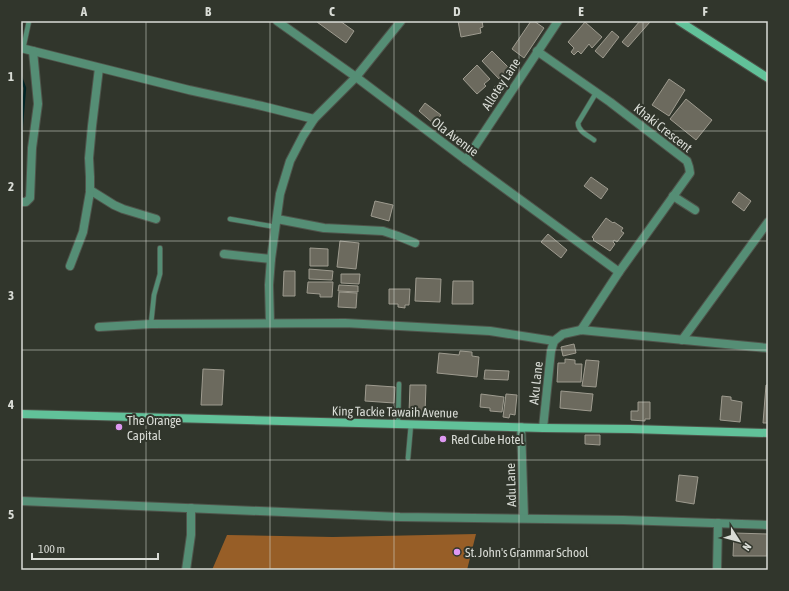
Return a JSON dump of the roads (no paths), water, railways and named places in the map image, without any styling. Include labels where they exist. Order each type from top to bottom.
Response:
[{"type":"street","name":"Ola Avenue","points":[[277,21],[356,77],[619,272]]},
{"type":"street","points":[[270,323],[269,285],[271,259],[280,194],[290,161],[314,119],[356,77],[401,21]]},
{"type":"street","name":"Allotey Lane","points":[[466,160],[558,21]]},
{"type":"street","points":[[679,21],[768,78]]},
{"type":"street","points":[[22,48],[99,68],[314,119]]},
{"type":"street","points":[[23,202],[30,198],[32,148],[38,104],[33,51]]},
{"type":"street","name":"Khaki Crescent","points":[[537,51],[610,102],[687,161],[690,173],[619,272],[581,330]]},
{"type":"street","points":[[70,266],[83,232],[90,190],[89,158],[99,68]]},
{"type":"street","points":[[90,190],[119,207],[156,219]]},
{"type":"street","points":[[673,196],[695,210]]},
{"type":"street","points":[[682,340],[768,222]]},
{"type":"street","points":[[276,223],[324,228],[383,231],[415,243]]},
{"type":"street","points":[[224,254],[271,259]]},
{"type":"street","points":[[100,327],[151,324],[345,323],[490,331],[554,341],[563,334],[581,330],[768,348]]},
{"type":"street","name":"Aku Lane","points":[[544,428],[551,351],[554,341]]},
{"type":"street","name":"King Tackie Tawaih Avenue","points":[[21,414],[768,433]]},
{"type":"street","name":"Adu Lane","points":[[521,427],[524,518]]},
{"type":"street","points":[[21,501],[400,517],[524,518],[768,525]]},
{"type":"street","points":[[186,570],[191,508]]},
{"type":"street","points":[[717,570],[718,523]]},
{"type":"lane","points":[[22,48],[29,21]]},
{"type":"lane","points":[[594,140],[580,130],[578,122],[596,93]]},
{"type":"lane","points":[[230,218],[276,223]]},
{"type":"lane","points":[[151,324],[154,295],[160,274],[160,248]]},
{"type":"lane","points":[[398,424],[399,384]]},
{"type":"lane","points":[[408,458],[411,424]]},
{"type":"waterway","points":[[21,77],[25,88],[21,136]]},
{"type":"place","name":"The Orange Capital","points":[[119,427]]},
{"type":"place","name":"Red Cube Hotel","points":[[443,439]]},
{"type":"place","name":"St. John's Grammar School","points":[[457,552]]}]
